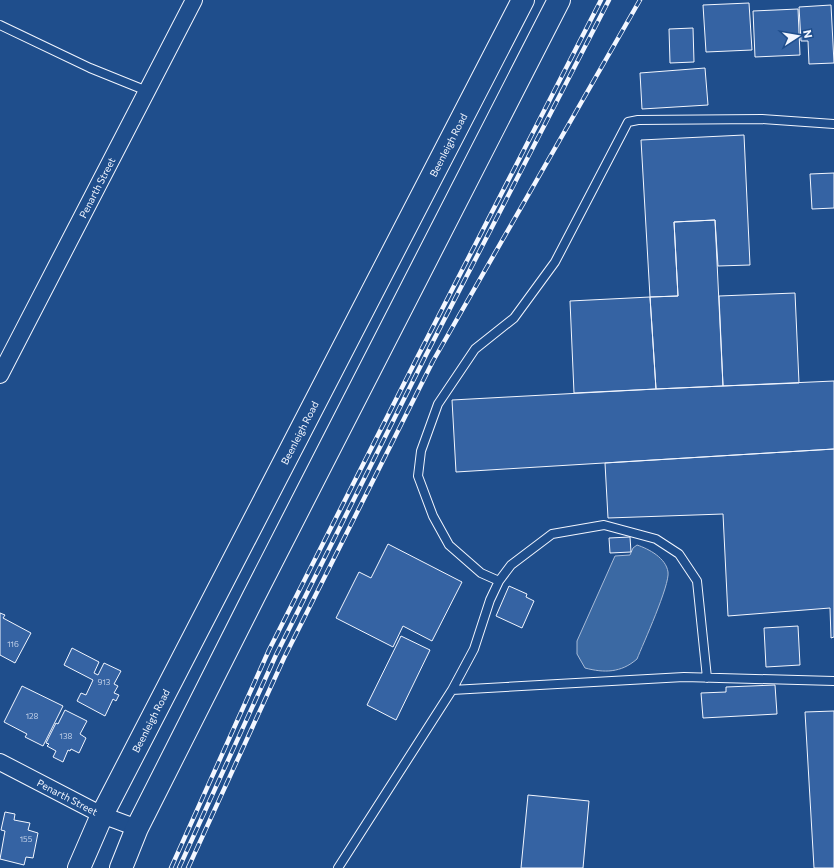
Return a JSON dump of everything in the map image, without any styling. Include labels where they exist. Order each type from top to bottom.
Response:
[{"type":"main road","name":"Beenleigh Road","points":[[79,868],[102,815],[523,0]]},
{"type":"main road","points":[[121,868],[137,828],[254,596],[559,0]]},
{"type":"street","name":"Penarth Street","points":[[0,375],[194,0]]},
{"type":"street","name":"Penarth Street","points":[[0,762],[102,815],[137,828]]},
{"type":"lane","points":[[0,24],[90,68],[147,91]]},
{"type":"lane","points":[[499,581],[481,573],[449,545],[433,516],[418,476],[421,451],[438,404],[475,349],[514,318],[555,262],[628,122],[638,120],[762,119],[834,124]]},
{"type":"lane","points":[[338,868],[452,690],[474,649],[490,600],[499,581],[512,565],[552,534],[604,525],[656,539],[679,554],[697,581],[707,678]]},
{"type":"lane","points":[[452,690],[684,677],[834,682]]},
{"type":"water","points":[[637,545],[652,552],[664,562],[667,567],[668,572],[665,589],[656,615],[637,659],[631,664],[612,671],[599,671],[585,668],[577,654],[577,641],[615,556],[630,555],[633,548]]},
{"type":"building","points":[[749,3],[752,50],[706,52],[703,5]]},
{"type":"building","points":[[831,5],[834,63],[809,64],[808,41],[801,41],[799,7]]},
{"type":"building","points":[[798,9],[800,55],[755,57],[753,11]]},
{"type":"building","points":[[693,28],[694,62],[670,63],[669,29]]},
{"type":"building","points":[[705,68],[708,105],[642,109],[640,73]]},
{"type":"building","points":[[744,135],[750,265],[718,266],[715,220],[674,222],[678,296],[650,297],[641,140]]},
{"type":"building","points":[[834,173],[834,208],[812,209],[810,174]]},
{"type":"building","points":[[715,220],[723,386],[656,389],[650,297],[678,296],[674,222]]},
{"type":"building","points":[[795,293],[799,383],[723,386],[719,296]]},
{"type":"building","points":[[650,297],[656,389],[574,393],[570,301]]},
{"type":"building","points":[[834,381],[834,449],[456,472],[452,400]]},
{"type":"building","points":[[834,449],[834,637],[831,638],[830,608],[728,616],[723,514],[608,518],[605,463]]},
{"type":"building","points":[[630,537],[631,552],[610,553],[609,538]]},
{"type":"building","points":[[388,544],[462,582],[432,641],[403,626],[393,647],[336,618],[359,572],[371,578]]},
{"type":"building","points":[[509,586],[527,594],[526,597],[534,601],[522,628],[496,616]]},
{"type":"building","points":[[0,613],[5,615],[3,618],[31,633],[15,663],[0,655]]},
{"type":"building","points":[[798,626],[800,665],[766,667],[764,628]]},
{"type":"building","points":[[401,636],[430,650],[396,720],[367,705]]},
{"type":"building","points":[[72,648],[99,662],[94,673],[98,675],[104,663],[121,671],[114,684],[118,686],[114,693],[119,695],[116,701],[113,699],[105,716],[77,701],[81,693],[86,695],[93,680],[64,665]]},
{"type":"building","points":[[775,685],[777,714],[703,718],[701,693],[726,692],[726,687]]},
{"type":"building","points":[[22,686],[63,706],[43,746],[25,737],[27,734],[4,722]]},
{"type":"building","points":[[65,710],[87,721],[80,734],[86,738],[79,753],[71,749],[70,751],[68,750],[63,762],[53,757],[56,751],[47,746],[49,744],[46,743],[56,723],[58,724]]},
{"type":"building","points":[[834,711],[834,868],[814,868],[805,712]]},
{"type":"building","points":[[528,795],[589,801],[583,868],[521,868]]},
{"type":"building","points":[[5,812],[15,814],[14,820],[30,823],[28,830],[38,833],[33,858],[26,857],[24,865],[0,859],[5,831],[1,830]]},
{"type":"railway","points":[[171,868],[269,650],[601,0]]},
{"type":"railway","points":[[179,868],[276,655],[426,355],[609,0]]},
{"type":"railway","points":[[188,868],[284,658],[433,361],[640,0]]}]
